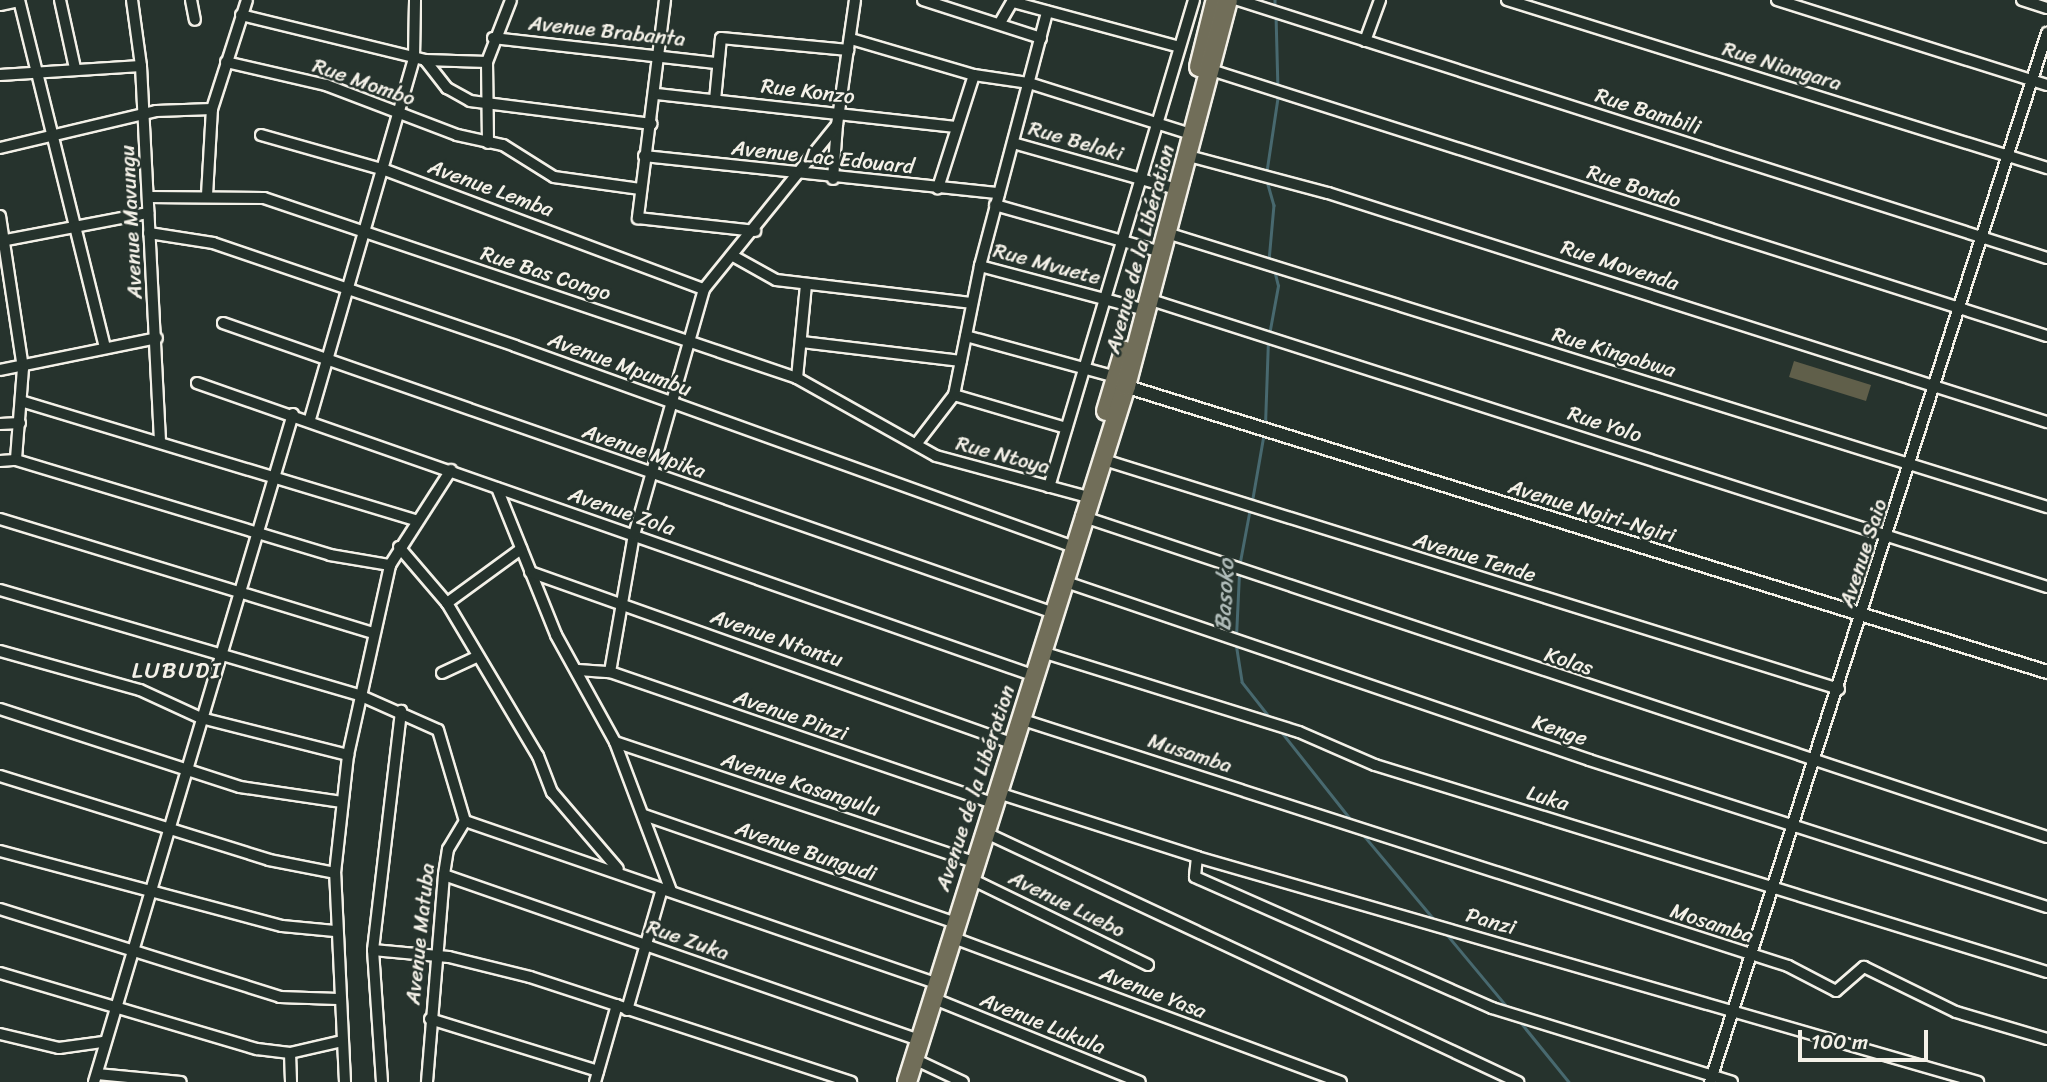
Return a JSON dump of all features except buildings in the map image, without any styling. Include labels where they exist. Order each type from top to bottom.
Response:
[{"type":"highway","name":"Avenue de la Libération","points":[[907,1082],[993,798],[1035,676],[1119,382],[1170,234],[1184,155],[1184,132],[1216,0]]},
{"type":"highway","name":"Avenue de la Libération","points":[[1145,304],[1154,250],[1170,187],[1184,155],[1211,70],[1228,0]]},
{"type":"highway","name":"Avenue de la Libération","points":[[1084,504],[1100,459],[1119,382]]},
{"type":"street","points":[[0,5],[19,0],[105,348]]},
{"type":"street","points":[[60,0],[75,68]]},
{"type":"street","name":"Avenue Mavungu","points":[[132,0],[141,66],[157,338],[160,441]]},
{"type":"street","points":[[191,0],[195,20]]},
{"type":"street","points":[[207,195],[212,109],[247,0]]},
{"type":"street","points":[[310,419],[351,291],[400,114],[419,59],[415,0]]},
{"type":"street","points":[[488,143],[491,107],[487,62],[493,38],[511,0]]},
{"type":"street","points":[[664,0],[657,56],[657,94],[640,189],[641,220],[755,231]]},
{"type":"street","points":[[610,672],[634,535],[704,289],[755,231],[837,125],[842,115],[855,0]]},
{"type":"street","points":[[923,0],[1001,21],[1041,38]]},
{"type":"street","points":[[1049,487],[1176,46],[1194,0]]},
{"type":"street","name":"Rue Bambili","points":[[1238,0],[2047,258]]},
{"type":"street","points":[[1366,41],[1380,0]]},
{"type":"street","name":"Rue Niangara","points":[[1507,0],[2047,168]]},
{"type":"street","points":[[1777,0],[2047,85]]},
{"type":"street","points":[[2022,0],[2047,8]]},
{"type":"street","points":[[1001,21],[1013,1],[1176,46]]},
{"type":"street","points":[[917,443],[954,395],[971,303],[1047,12]]},
{"type":"street","points":[[241,15],[419,59],[487,62]]},
{"type":"street","name":"Avenue Saio","points":[[1711,1079],[1749,956],[1864,614],[2047,33]]},
{"type":"street","points":[[715,100],[718,42],[727,36],[848,50]]},
{"type":"street","name":"Avenue Brabanta","points":[[493,38],[716,63]]},
{"type":"street","points":[[850,39],[974,75],[1029,83],[1156,119],[1184,132]]},
{"type":"street","points":[[419,59],[447,88],[491,107],[652,124]]},
{"type":"street","name":"Rue Mombo","points":[[226,62],[326,85],[400,114],[513,150],[554,177],[640,189]]},
{"type":"street","points":[[0,75],[35,69],[141,66]]},
{"type":"street","name":"Rue Bondo","points":[[1211,70],[2047,336]]},
{"type":"street","points":[[938,188],[974,75]]},
{"type":"street","name":"Rue Konzo","points":[[657,94],[956,127]]},
{"type":"street","points":[[0,149],[144,114],[212,109]]},
{"type":"street","points":[[833,179],[837,125]]},
{"type":"street","name":"Avenue Lemba","points":[[261,135],[385,170],[704,289]]},
{"type":"street","name":"Rue Belaki","points":[[1013,143],[1170,187]]},
{"type":"street","name":"Rue Movenda","points":[[1184,155],[1328,193],[2047,422]]},
{"type":"street","name":"Avenue Lac Edouard","points":[[644,156],[833,179],[999,193]]},
{"type":"street","name":"Rue Bas Congo","points":[[148,197],[207,195],[264,198],[797,378],[917,443]]},
{"type":"street","points":[[995,205],[1154,250]]},
{"type":"street","points":[[2,241],[149,213]]},
{"type":"street","points":[[0,216],[23,368],[24,402],[16,460]]},
{"type":"street","name":"Avenue Mpumbu","points":[[149,233],[213,243],[1074,547]]},
{"type":"street","name":"Rue Kingabwa","points":[[1170,234],[2047,507]]},
{"type":"street","points":[[733,256],[776,280],[971,303]]},
{"type":"street","name":"Rue Mvuete","points":[[980,266],[1105,300],[1145,304]]},
{"type":"street","points":[[797,378],[806,285]]},
{"type":"street","name":"Rue Yolo","points":[[1145,304],[2047,587]]},
{"type":"street","points":[[0,309],[13,306]]},
{"type":"street","name":"Avenue Mpika","points":[[223,323],[1054,613]]},
{"type":"street","points":[[966,336],[1085,368],[1119,382]]},
{"type":"street","points":[[0,370],[23,368],[157,338]]},
{"type":"street","points":[[802,342],[961,361]]},
{"type":"street","name":"Avenue Ngiri-Ngiri","points":[[1119,382],[1275,433],[2047,672]]},
{"type":"street","name":"Avenue Zola","points":[[197,383],[310,419],[497,488],[1035,676]]},
{"type":"street","points":[[954,395],[1066,428]]},
{"type":"street","points":[[24,402],[417,521]]},
{"type":"street","points":[[181,1082],[95,1078],[102,1042],[168,830],[271,475],[293,414]]},
{"type":"street","points":[[0,424],[20,423]]},
{"type":"street","name":"Rue Ntoya","points":[[917,443],[936,456],[1049,487],[1084,504]]},
{"type":"street","name":"Avenue Tende","points":[[1100,459],[1839,689]]},
{"type":"street","points":[[0,461],[16,460],[256,532],[390,565]]},
{"type":"street","points":[[345,1082],[338,999],[335,873],[348,755],[359,695],[390,565],[399,547],[451,470]]},
{"type":"street","points":[[430,1018],[596,1077],[667,890],[644,814],[615,742],[530,572],[497,488]]},
{"type":"street","name":"Kolas","points":[[1084,504],[1246,572],[1816,763],[2047,837]]},
{"type":"street","points":[[0,519],[238,595],[374,632]]},
{"type":"street","points":[[399,547],[447,603],[538,756],[552,792],[618,869]]},
{"type":"street","points":[[447,603],[521,549]]},
{"type":"street","name":"Avenue Ntantu","points":[[530,572],[1011,743]]},
{"type":"street","name":"Kenge","points":[[1063,581],[2047,907]]},
{"type":"street","points":[[0,590],[221,652],[359,695],[432,725],[442,737],[465,821]]},
{"type":"street","points":[[0,651],[140,690],[201,718],[348,755]]},
{"type":"street","name":"Luka","points":[[1042,652],[1299,732],[1375,765],[2047,972]]},
{"type":"street","points":[[442,673],[477,657]]},
{"type":"street","name":"Avenue Pinzi","points":[[578,670],[610,672],[993,798]]},
{"type":"street","points":[[0,709],[184,772],[283,796],[342,802]]},
{"type":"street","points":[[382,1082],[373,950],[401,711]]},
{"type":"street","name":"Musamba","points":[[1020,719],[1348,824]]},
{"type":"street","name":"Avenue Kasangulu","points":[[615,742],[971,870]]},
{"type":"street","points":[[0,776],[168,830],[335,873]]},
{"type":"street","name":"Panzi","points":[[993,798],[1978,1082]]},
{"type":"street","name":"Avenue Bungudi","points":[[644,814],[954,930]]},
{"type":"street","name":"Avenue Lukula","points":[[465,821],[618,869],[934,990],[1140,1082]]},
{"type":"street","name":"Avenue Matuba","points":[[427,1082],[430,1018],[444,875],[448,849],[465,821]]},
{"type":"street","name":"Mosamba","points":[[1348,824],[1749,956],[1788,966],[1839,992],[1864,967],[1956,1012],[2047,1039]]},
{"type":"street","points":[[984,832],[1518,1082]]},
{"type":"street","points":[[0,851],[282,926],[335,931]]},
{"type":"street","points":[[1197,857],[1195,877],[1482,1004],[1711,1079],[1732,1082]]},
{"type":"street","name":"Avenue Luebo","points":[[971,870],[1148,965]]},
{"type":"street","name":"Rue Zuka","points":[[444,875],[919,1040]]},
{"type":"street","points":[[0,909],[132,947],[279,997],[338,999]]},
{"type":"street","name":"Avenue Yasa","points":[[954,930],[1341,1082]]},
{"type":"street","points":[[373,950],[489,966],[851,1082]]},
{"type":"street","points":[[0,973],[115,1003],[216,1040],[290,1053],[342,1041]]},
{"type":"street","points":[[0,1034],[59,1048],[102,1042]]},
{"type":"street","points":[[290,1053],[291,1082]]},
{"type":"street","points":[[914,1059],[963,1082]]},
{"type":"waterway","name":"Basoko","points":[[1275,0],[1275,8]]},
{"type":"waterway","name":"Basoko","points":[[1276,14],[1278,88]]},
{"type":"waterway","name":"Basoko","points":[[1266,175],[1278,95]]},
{"type":"waterway","name":"Basoko","points":[[1267,181],[1274,205],[1269,261]]},
{"type":"waterway","name":"Basoko","points":[[1269,335],[1278,286],[1274,270]]},
{"type":"waterway","name":"Basoko","points":[[1265,425],[1268,341]]},
{"type":"waterway","name":"Basoko","points":[[1252,501],[1264,432]]},
{"type":"waterway","name":"Basoko","points":[[1239,567],[1250,508]]},
{"type":"waterway","name":"Basoko","points":[[1236,637],[1239,573]]},
{"type":"waterway","name":"Basoko","points":[[1236,643],[1242,682],[1272,720]]},
{"type":"waterway","name":"Basoko","points":[[1280,730],[1352,821]]},
{"type":"waterway","name":"Basoko","points":[[1361,832],[1437,923]]},
{"type":"waterway","name":"Basoko","points":[[1444,931],[1509,1009]]},
{"type":"waterway","name":"Basoko","points":[[1518,1019],[1569,1082]]},
{"type":"district","name":"LUBUDI","points":[[177,671]]}]
